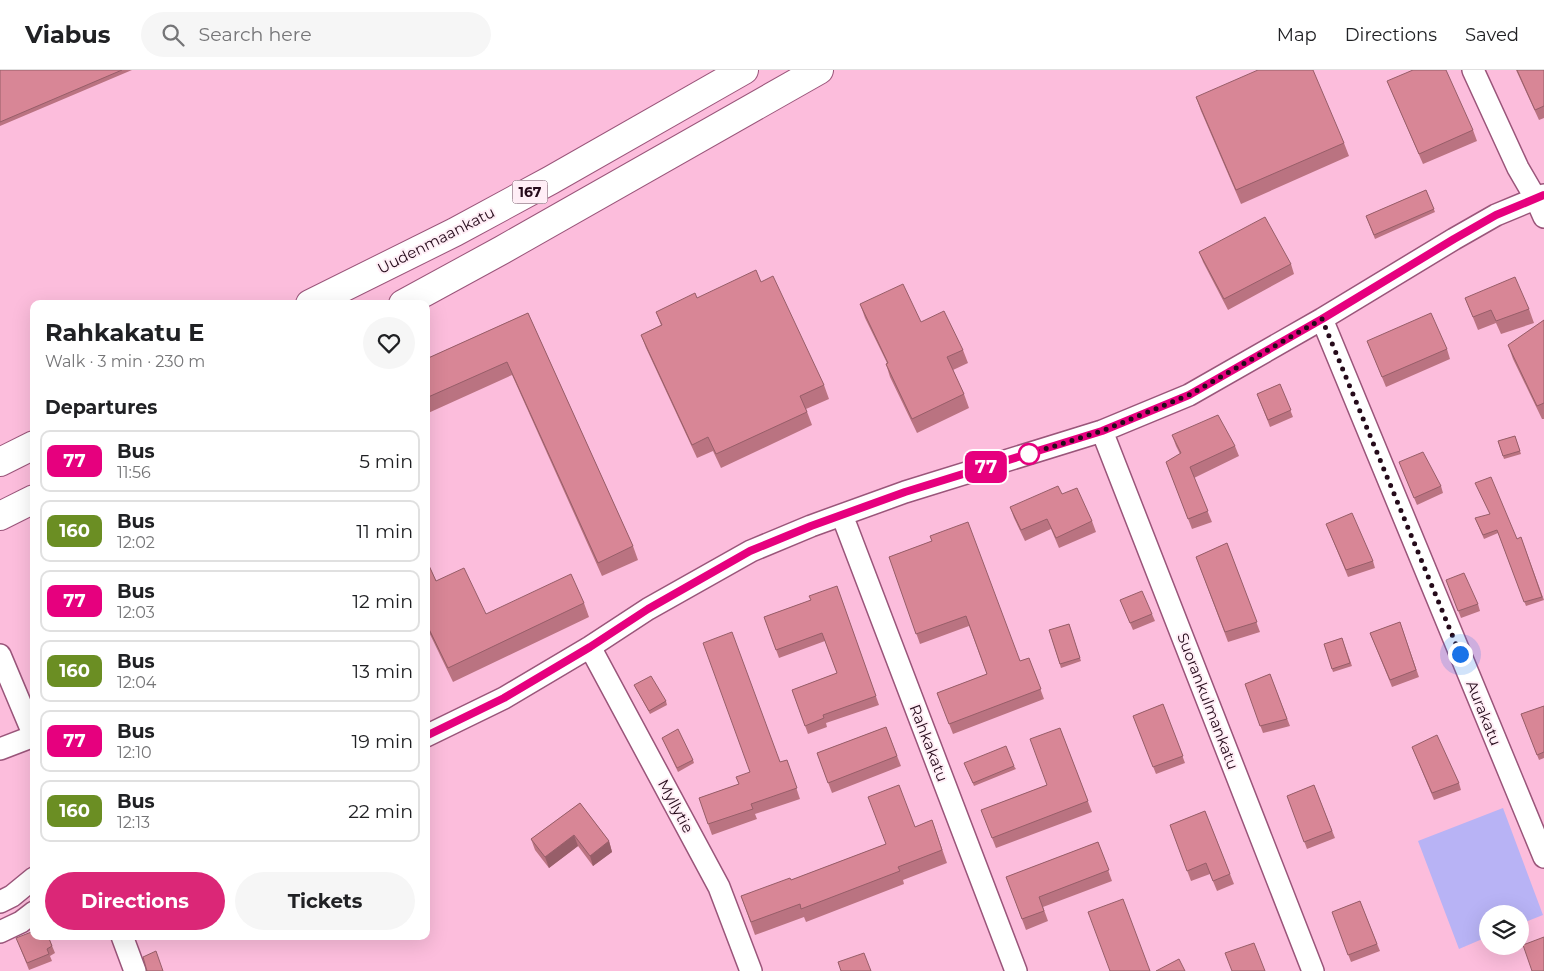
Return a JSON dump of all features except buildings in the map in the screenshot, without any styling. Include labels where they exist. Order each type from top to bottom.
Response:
[{"type":"main road","name":"Uudenmaankatu","points":[[318,300],[463,228],[744,70]]},
{"type":"main road","name":"167","points":[[411,300],[528,236],[819,70]]},
{"type":"main road","points":[[0,462],[30,447]]},
{"type":"main road","points":[[0,516],[30,501]]},
{"type":"street","points":[[430,734],[504,698],[590,647],[648,609],[750,551],[905,492],[1102,431],[1189,395],[1322,319],[1496,215],[1541,203],[1518,168],[1472,70]]},
{"type":"street","name":"Aurakatu","points":[[1322,319],[1544,857]]},
{"type":"street","name":"Suorankulmankatu","points":[[1102,431],[1313,971]]},
{"type":"street","name":"Rahkakatu","points":[[842,515],[1016,971]]},
{"type":"street","name":"Myllytie","points":[[590,647],[719,887],[751,971]]},
{"type":"street","points":[[0,655],[30,726]]},
{"type":"street","points":[[0,749],[30,738]]},
{"type":"street","points":[[0,902],[12,896],[30,881]]},
{"type":"street","points":[[0,932],[21,922],[30,915]]},
{"type":"street","points":[[123,940],[135,971]]},
{"type":"shaded area","points":[[1503,808],[1543,915],[1529,920],[1529,905],[1479,905],[1479,940],[1459,949],[1418,841]]},
{"type":"bus line","name":"77","points":[[430,734],[504,698],[590,647],[648,609],[750,551],[811,526],[905,492],[1102,431],[1189,395],[1322,319],[1496,215],[1544,195]]},
{"type":"route","points":[[1029,454],[1102,431],[1189,395],[1322,319],[1460,654]]}]
